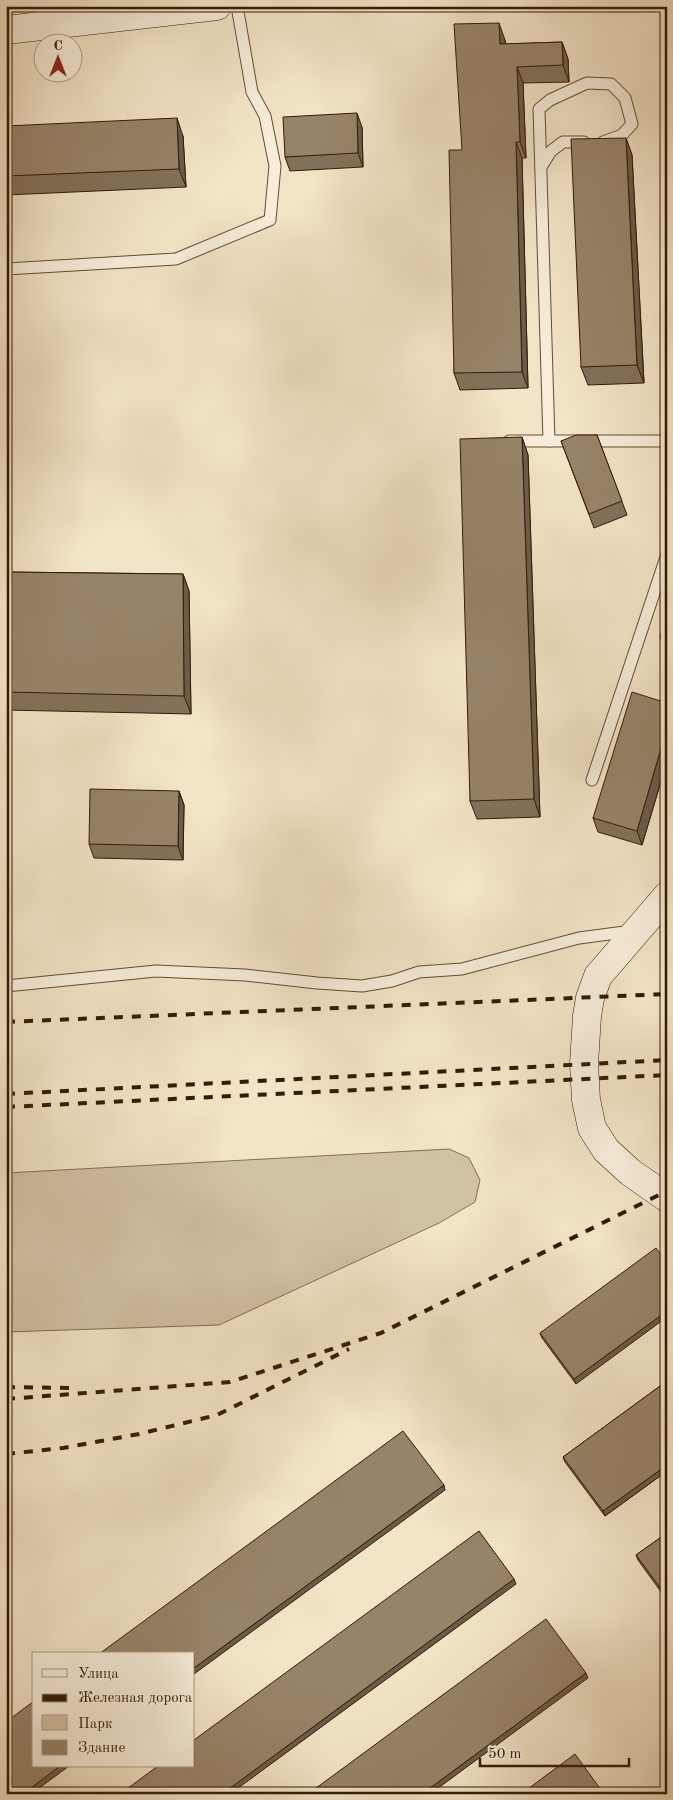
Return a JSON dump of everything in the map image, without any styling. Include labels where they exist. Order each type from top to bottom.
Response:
[{"type":"main road","points":[[6,30],[217,6]]},
{"type":"main road","points":[[667,896],[598,976],[590,998],[585,1035],[584,1064],[586,1100],[592,1128],[606,1150],[630,1172],[667,1198]]},
{"type":"lane","points":[[6,269],[176,259],[270,220],[275,166],[265,116],[252,92],[236,6]]},
{"type":"lane","points":[[540,167],[551,152],[563,142],[606,142],[622,135],[632,124],[625,98],[611,84],[587,83],[550,100],[539,109],[540,167],[549,441]]},
{"type":"lane","points":[[500,441],[667,441]]},
{"type":"lane","points":[[592,780],[667,554]]},
{"type":"lane","points":[[6,986],[156,971],[245,975],[362,986],[392,981],[419,972],[462,969],[579,938],[637,931]]},
{"type":"green space","points":[[449,1149],[469,1158],[480,1180],[475,1202],[439,1223],[219,1325],[6,1332],[6,1173]]},
{"type":"building","points":[[499,23],[500,44],[562,42],[563,65],[517,67],[520,142],[516,142],[522,372],[454,373],[449,150],[462,150],[454,24]]},
{"type":"building","points":[[357,113],[358,153],[285,157],[283,117]]},
{"type":"building","points":[[177,118],[179,169],[6,176],[6,126]]},
{"type":"building","points":[[626,138],[637,365],[581,367],[571,139]]},
{"type":"building","points":[[576,435],[597,435],[622,501],[589,514],[561,441]]},
{"type":"building","points":[[522,437],[534,799],[470,801],[460,439]]},
{"type":"building","points":[[6,572],[183,574],[184,696],[6,692]]},
{"type":"building","points":[[667,614],[667,639],[660,637]]},
{"type":"building","points":[[632,692],[667,703],[667,747],[662,745],[637,831],[593,818]]},
{"type":"building","points":[[90,789],[179,791],[178,846],[89,844]]},
{"type":"building","points":[[656,1248],[667,1263],[667,1311],[574,1379],[540,1333]]},
{"type":"building","points":[[667,1381],[667,1465],[603,1511],[563,1457]]},
{"type":"building","points":[[403,1431],[444,1485],[195,1667],[195,1652],[102,1652]]},
{"type":"building","points":[[479,1531],[514,1579],[222,1794],[120,1794],[155,1768],[195,1768],[195,1739]]},
{"type":"building","points":[[667,1533],[667,1597],[636,1555]]},
{"type":"building","points":[[546,1619],[586,1673],[422,1794],[308,1794]]},
{"type":"building","points":[[32,1702],[32,1768],[57,1768],[23,1794],[6,1794],[6,1722]]},
{"type":"building","points":[[575,1754],[604,1794],[521,1794]]},
{"type":"railway","points":[[6,1022],[667,994]]},
{"type":"railway","points":[[6,1094],[667,1060]]},
{"type":"railway","points":[[6,1107],[667,1075]]},
{"type":"railway","points":[[6,1399],[230,1382],[381,1333],[667,1191]]},
{"type":"railway","points":[[6,1454],[63,1448],[139,1434],[217,1415],[349,1349]]},
{"type":"railway","points":[[6,1387],[69,1388]]}]
